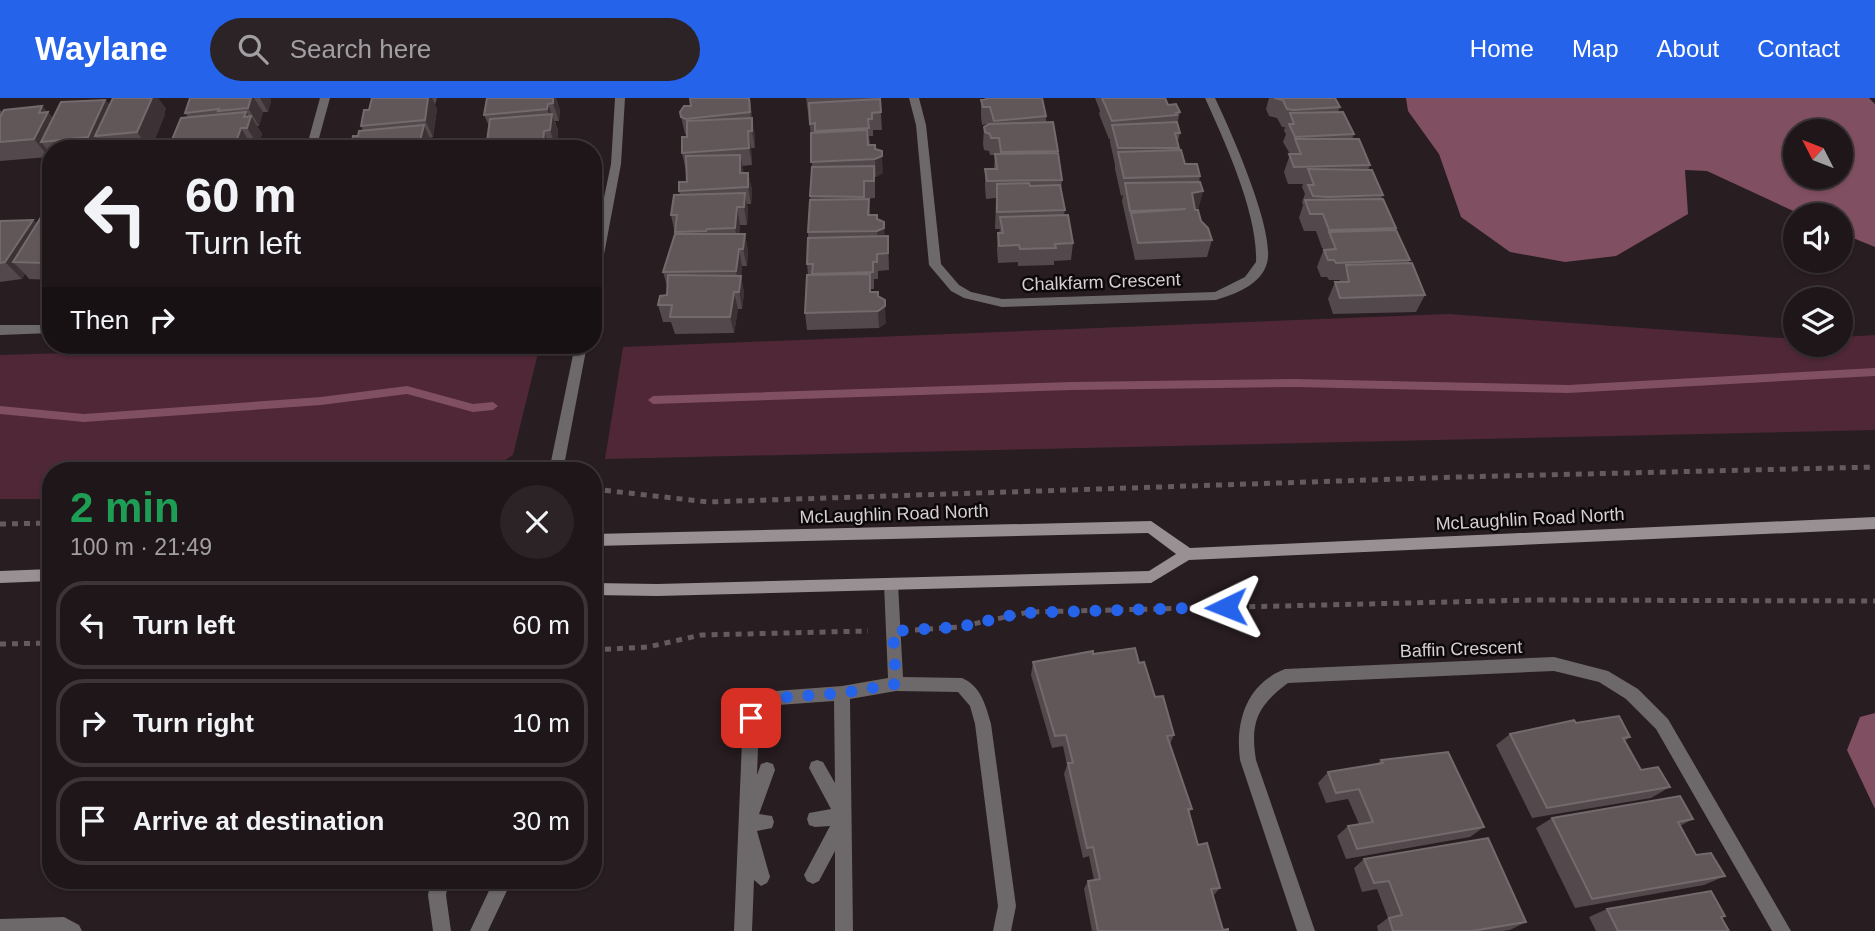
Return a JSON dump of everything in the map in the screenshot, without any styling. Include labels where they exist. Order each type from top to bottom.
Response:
[{"type":"main road","name":"McLaughlin Road North","points":[[602,540],[1151,527],[1186,554],[1875,523]]},
{"type":"main road","points":[[602,589],[1151,577],[1186,554]]},
{"type":"main road","points":[[0,577],[42,575]]},
{"type":"street","points":[[313,140],[325,98]]},
{"type":"street","points":[[602,237],[617,164],[620,98]]},
{"type":"street","name":"Chalkfarm Crescent","points":[[914,98],[921,125],[935,265],[955,288],[976,297],[1002,303],[1216,296],[1243,286],[1255,274],[1264,250],[1242,179],[1210,98]]},
{"type":"street","points":[[0,330],[42,329]]},
{"type":"street","points":[[558,462],[579,354]]},
{"type":"street","points":[[891,584],[896,684]]},
{"type":"street","name":"Baffin Crescent","points":[[1306,931],[1248,760],[1244,739],[1248,714],[1263,692],[1285,676],[1554,664],[1603,676],[1632,694],[1662,724],[1782,931]]},
{"type":"street","points":[[743,931],[751,718],[775,698],[842,693],[896,684],[962,685],[977,702],[983,724],[1007,906],[1002,931]]},
{"type":"street","points":[[842,693],[844,931]]},
{"type":"street","points":[[817,768],[844,816]]},
{"type":"street","points":[[761,877],[747,824],[767,770]]},
{"type":"street","points":[[815,819],[844,816]]},
{"type":"street","points":[[813,875],[844,816]]},
{"type":"street","points":[[747,824],[766,822]]},
{"type":"street","points":[[438,889],[442,931]]},
{"type":"street","points":[[479,931],[499,889]]},
{"type":"street","points":[[0,929],[64,926],[73,931]]},
{"type":"path","points":[[602,489],[624,489],[708,502],[1459,477],[1875,467]]},
{"type":"path","points":[[0,524],[42,523]]},
{"type":"path","points":[[602,650],[648,647],[701,635],[952,628],[1029,612],[1532,600],[1875,601]]},
{"type":"path","points":[[0,644],[42,643]]},
{"type":"shaded area","points":[[1406,98],[1869,98],[1875,104],[1875,247],[1853,238],[1853,203],[1783,203],[1783,206],[1707,171],[1685,170],[1688,214],[1616,256],[1565,262],[1510,252],[1461,217],[1439,154],[1408,111]]},
{"type":"shaded area","points":[[1448,314],[1783,338],[1783,357],[1853,357],[1853,336],[1875,335],[1875,430],[605,459],[623,347]]},
{"type":"shaded area","points":[[538,354],[513,455],[502,462],[42,462],[42,499],[0,499],[0,355]]},
{"type":"shaded area","points":[[1875,713],[1875,809],[1847,750],[1860,717]]},
{"type":"building","points":[[113,98],[152,98],[137,132],[95,136]]},
{"type":"building","points":[[190,98],[251,98],[248,108],[185,113]]},
{"type":"building","points":[[372,98],[428,98],[425,120],[361,126],[364,110],[369,110]]},
{"type":"building","points":[[487,98],[553,98],[553,103],[548,104],[547,109],[484,115]]},
{"type":"building","points":[[690,98],[749,98],[750,112],[686,119],[681,117],[680,112],[684,106],[691,106]]},
{"type":"building","points":[[1042,98],[1046,116],[994,121],[990,107],[983,107],[981,100]]},
{"type":"building","points":[[1102,98],[1165,98],[1168,105],[1176,104],[1180,112],[1176,113],[1177,115],[1112,121]]},
{"type":"building","points":[[1274,98],[1335,98],[1340,107],[1293,110],[1287,109],[1283,100]]},
{"type":"building","points":[[880,99],[881,112],[872,113],[872,119],[868,119],[869,128],[815,131],[815,123],[810,124],[809,103]]},
{"type":"building","points":[[105,100],[88,137],[42,140],[61,102]]},
{"type":"building","points":[[42,106],[39,113],[48,112],[34,139],[0,142],[0,117],[4,110]]},
{"type":"building","points":[[246,112],[244,117],[251,116],[247,128],[241,128],[237,140],[172,140],[181,118]]},
{"type":"building","points":[[1343,112],[1354,134],[1295,137],[1289,124],[1294,124],[1290,113]]},
{"type":"building","points":[[552,114],[550,130],[544,131],[543,140],[487,140],[490,119]]},
{"type":"building","points":[[752,118],[752,131],[748,131],[749,148],[682,153],[682,137],[687,137],[687,121]]},
{"type":"building","points":[[1053,122],[1058,151],[1001,152],[999,138],[991,138],[984,127],[989,124]]},
{"type":"building","points":[[1177,122],[1180,133],[1175,133],[1179,148],[1118,148],[1112,125]]},
{"type":"building","points":[[424,125],[420,140],[352,140],[353,136],[358,136],[359,131]]},
{"type":"building","points":[[867,130],[868,145],[875,145],[875,149],[882,151],[882,156],[875,159],[811,162],[811,133]]},
{"type":"building","points":[[1295,139],[1359,139],[1370,165],[1294,167],[1289,154],[1301,154]]},
{"type":"building","points":[[1181,150],[1185,164],[1197,164],[1200,176],[1124,178],[1118,152]]},
{"type":"building","points":[[1058,153],[1062,180],[987,181],[985,169],[997,169],[995,154]]},
{"type":"building","points":[[740,155],[740,173],[748,173],[748,187],[679,191],[679,182],[687,182],[686,156]]},
{"type":"building","points":[[874,166],[874,181],[864,181],[864,197],[810,196],[812,167]]},
{"type":"building","points":[[1308,169],[1372,170],[1383,195],[1313,196],[1308,185],[1314,185]]},
{"type":"building","points":[[1200,182],[1203,191],[1192,193],[1195,210],[1198,210],[1212,240],[1138,243],[1131,213],[1186,209],[1130,211],[1125,183]]},
{"type":"building","points":[[1029,183],[1030,186],[1060,185],[1065,210],[997,212],[997,184]]},
{"type":"building","points":[[745,193],[744,207],[737,207],[735,228],[675,232],[677,215],[671,215],[674,195]]},
{"type":"building","points":[[869,199],[868,215],[877,215],[877,219],[884,222],[884,228],[877,231],[808,232],[810,200]]},
{"type":"building","points":[[1383,199],[1396,228],[1329,230],[1323,214],[1310,214],[1305,200]]},
{"type":"building","points":[[1068,215],[1073,243],[1055,244],[1056,248],[1020,249],[1019,245],[999,246],[998,233],[1003,233],[1000,217]]},
{"type":"building","points":[[42,216],[42,263],[13,262]]},
{"type":"building","points":[[33,220],[5,262],[0,263],[0,221]]},
{"type":"building","points":[[1396,230],[1410,260],[1336,263],[1334,260],[1328,260],[1324,250],[1336,249],[1329,232]]},
{"type":"building","points":[[675,234],[745,234],[743,249],[739,249],[736,271],[663,272]]},
{"type":"building","points":[[888,236],[888,253],[877,254],[877,262],[873,262],[873,272],[812,274],[813,264],[807,264],[808,238]]},
{"type":"building","points":[[1412,263],[1425,295],[1340,298],[1335,282],[1349,282],[1346,265]]},
{"type":"building","points":[[870,274],[870,292],[878,292],[878,296],[885,300],[885,306],[878,311],[805,313],[807,275]]},
{"type":"building","points":[[668,275],[741,276],[739,292],[734,292],[730,317],[670,317],[672,305],[658,305],[660,296],[667,295]]},
{"type":"building","points":[[1135,648],[1139,663],[1144,662],[1155,697],[1163,696],[1174,735],[1167,736],[1192,809],[1188,809],[1198,845],[1207,843],[1220,888],[1211,889],[1223,930],[1228,931],[1098,931],[1088,881],[1100,879],[1093,847],[1087,848],[1068,763],[1073,763],[1066,735],[1055,736],[1033,662],[1093,651],[1093,654]]},
{"type":"building","points":[[1619,716],[1630,737],[1623,738],[1641,770],[1658,767],[1670,787],[1547,808],[1510,734],[1574,720],[1576,723]]},
{"type":"building","points":[[1448,752],[1484,827],[1357,849],[1348,826],[1373,822],[1359,789],[1336,793],[1328,772],[1383,763],[1381,760]]},
{"type":"building","points":[[1680,796],[1693,819],[1678,822],[1696,855],[1711,853],[1725,876],[1592,899],[1552,818]]},
{"type":"building","points":[[1488,838],[1526,922],[1472,931],[1393,931],[1389,918],[1402,915],[1389,881],[1374,883],[1364,859]]},
{"type":"building","points":[[1711,891],[1725,916],[1721,917],[1729,931],[1618,931],[1607,909]]},
{"type":"waterway","points":[[653,400],[1072,386],[1295,383],[1568,389],[1875,372]]},
{"type":"waterway","points":[[0,410],[84,418],[321,401],[407,390],[473,408],[493,406]]},
{"type":"route","points":[[751,718],[775,698],[842,693],[896,684],[893,631],[959,627],[1021,613],[1226,607]]}]
